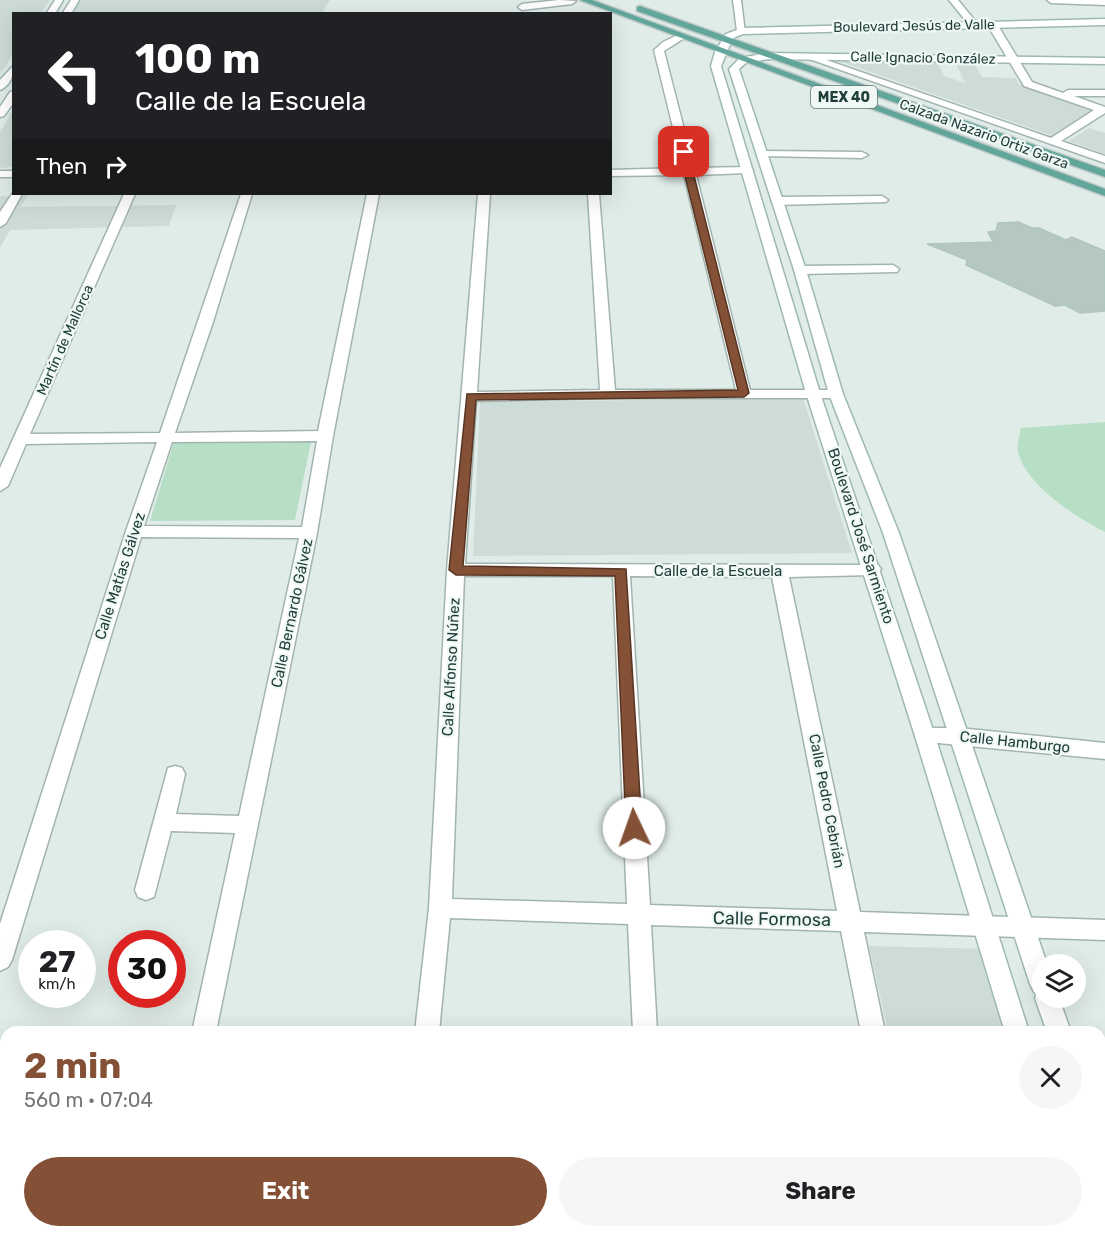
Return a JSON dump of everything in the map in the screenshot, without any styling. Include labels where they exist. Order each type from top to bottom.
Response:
[{"type":"main road","name":"Calzada Nazario Ortiz Garza","points":[[584,0],[681,37],[769,56],[1105,174]]},
{"type":"main road","name":"Calzada Nazario Ortiz Garza","points":[[628,4],[723,46],[742,60],[1105,193]]},
{"type":"street","points":[[528,7],[572,0]]},
{"type":"street","points":[[723,46],[731,34],[742,31],[737,0]]},
{"type":"street","points":[[953,0],[973,24]]},
{"type":"street","points":[[1051,0],[1105,2]]},
{"type":"street","name":"Boulevard Jesús de Valle","points":[[742,31],[1105,22]]},
{"type":"street","points":[[992,24],[1028,84],[1103,110]]},
{"type":"street","points":[[681,37],[659,50],[744,393]]},
{"type":"street","name":"Boulevard José Sarmiento","points":[[723,46],[716,66],[732,123],[813,393],[872,568],[1015,1026]]},
{"type":"street","name":"Calle Ignacio González","points":[[742,60],[769,56],[806,56],[1105,61]]},
{"type":"street","points":[[806,56],[1105,160]]},
{"type":"street","name":"Boulevard José Sarmiento","points":[[742,60],[735,64],[734,69],[800,270],[836,394],[891,533],[1032,954]]},
{"type":"street","points":[[0,87],[12,71]]},
{"type":"street","points":[[870,91],[885,84]]},
{"type":"street","points":[[1052,93],[1105,93]]},
{"type":"street","points":[[0,114],[12,97]]},
{"type":"street","points":[[1053,142],[1103,110]]},
{"type":"street","points":[[732,123],[750,123]]},
{"type":"street","points":[[761,154],[862,155]]},
{"type":"street","points":[[612,173],[747,170]]},
{"type":"street","points":[[0,223],[15,195]]},
{"type":"street","name":"Martín de Mallorca","points":[[0,486],[129,195]]},
{"type":"street","name":"Calle Matías Gálvez","points":[[0,960],[134,531],[206,322],[246,195]]},
{"type":"street","name":"Calle Bernardo Gálvez","points":[[205,1026],[309,533],[325,436],[373,195]]},
{"type":"street","name":"Calle Alfonso Núñez","points":[[428,1026],[440,908],[456,570],[471,397],[484,195]]},
{"type":"street","points":[[592,195],[608,394]]},
{"type":"street","points":[[777,201],[882,200]]},
{"type":"street","points":[[800,270],[893,268]]},
{"type":"street","points":[[471,397],[608,394],[836,394]]},
{"type":"street","points":[[21,439],[325,436]]},
{"type":"street","points":[[134,531],[309,533]]},
{"type":"street","name":"Calle de la Escuela","points":[[456,570],[621,572],[872,568]]},
{"type":"street","name":"Calle Pedro Cebrián","points":[[779,571],[872,1026]]},
{"type":"street","points":[[621,572],[645,1026]]},
{"type":"street","name":"Calle Hamburgo","points":[[925,736],[959,736],[1105,751]]},
{"type":"street","points":[[146,890],[175,774]]},
{"type":"street","points":[[164,822],[248,825]]},
{"type":"street","name":"Calle Formosa","points":[[440,908],[1105,930]]},
{"type":"street","points":[[1051,1008],[1057,1026]]},
{"type":"shaded area","points":[[0,0],[50,0],[42,12],[12,12],[12,56],[0,74]]},
{"type":"shaded area","points":[[81,0],[330,0],[323,12],[73,12]]},
{"type":"shaded area","points":[[836,60],[937,62],[944,76],[965,83],[956,63],[974,64],[982,77],[1016,78],[1018,84],[1093,111],[1053,136]]},
{"type":"shaded area","points":[[12,112],[12,167],[0,168],[0,132]]},
{"type":"shaded area","points":[[1089,128],[1105,133],[1105,154],[1069,141]]},
{"type":"shaded area","points":[[29,195],[20,207],[176,205],[169,226],[10,230],[0,248],[0,196]]},
{"type":"shaded area","points":[[803,398],[852,553],[473,556],[480,402]]},
{"type":"shaded area","points":[[869,946],[992,949],[1014,1026],[887,1026]]},
{"type":"green space","points":[[1105,422],[1105,532],[1080,518],[1041,488],[1023,464],[1017,445],[1021,428]]},
{"type":"green space","points":[[312,437],[295,520],[150,521],[175,439]]},
{"type":"building","points":[[1018,222],[1066,240],[1072,237],[1105,251],[1105,311],[1080,313],[1065,305],[1055,306],[966,265],[967,260],[927,244],[993,242],[988,232],[996,231],[998,223]]},
{"type":"route","points":[[634,828],[621,572],[456,570],[471,397],[744,393],[684,152]]}]
